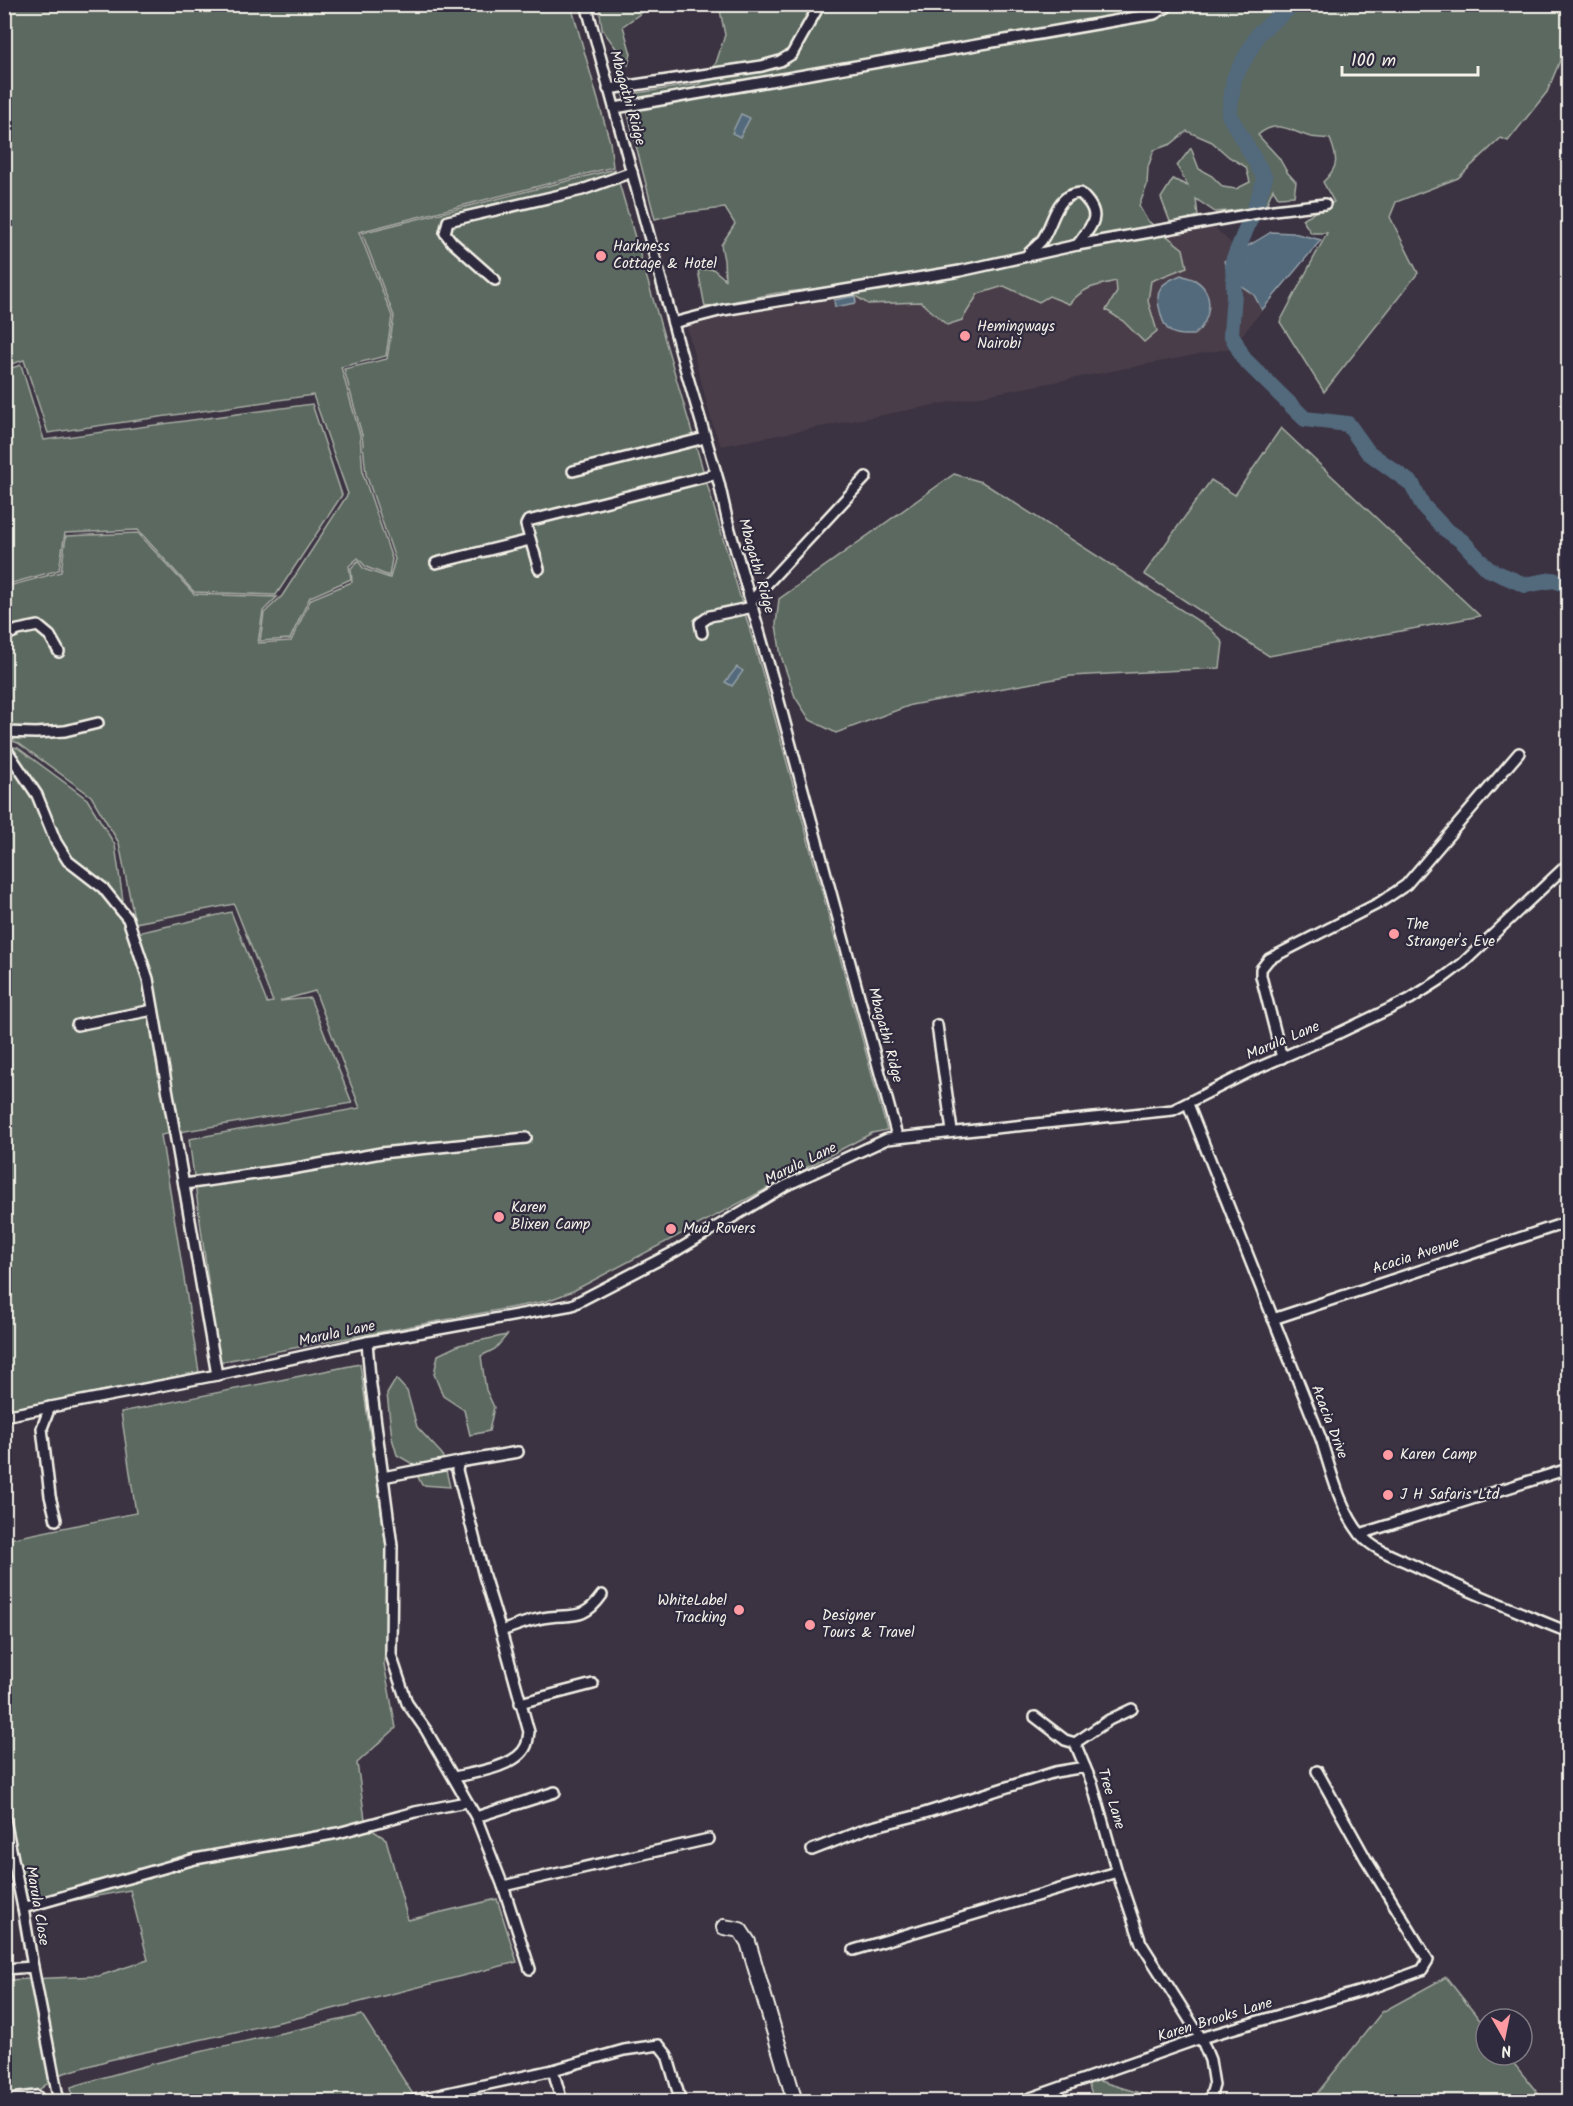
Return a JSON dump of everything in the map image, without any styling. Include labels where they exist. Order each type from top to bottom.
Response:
[{"type":"street","name":"Mbagathi Ridge","points":[[586,4],[897,1136]]},
{"type":"street","points":[[608,89],[739,70],[780,61],[792,54],[820,4]]},
{"type":"street","points":[[615,108],[1154,14],[1167,7]]},
{"type":"street","points":[[495,280],[452,242],[445,233],[448,221],[582,190],[633,172]]},
{"type":"street","points":[[1027,255],[1043,238],[1064,198],[1080,193],[1091,203],[1095,215],[1092,226],[1077,245]]},
{"type":"street","points":[[673,323],[723,310],[960,271],[1077,245],[1274,210],[1325,204]]},
{"type":"street","points":[[573,471],[705,438]]},
{"type":"street","points":[[539,569],[526,525],[528,521],[716,474]]},
{"type":"street","points":[[702,633],[700,623],[710,616],[752,604],[866,477]]},
{"type":"street","points":[[436,563],[530,540]]},
{"type":"street","points":[[4,636],[18,630],[38,626],[50,636],[59,652]]},
{"type":"street","points":[[4,732],[36,733],[98,723]]},
{"type":"street","points":[[4,746],[37,795],[56,842],[68,861],[103,888],[128,919],[142,956],[217,1375]]},
{"type":"street","points":[[1282,1058],[1261,976],[1264,965],[1269,959],[1378,903],[1406,885],[1519,753]]},
{"type":"street","name":"Marula Lane","points":[[4,1416],[217,1375],[368,1342],[572,1305],[676,1251],[785,1186],[897,1136],[1161,1113],[1188,1104],[1235,1079],[1410,999],[1463,963],[1569,864]]},
{"type":"street","points":[[77,1025],[153,1010]]},
{"type":"street","points":[[938,1025],[952,1131]]},
{"type":"street","name":"Acacia Drive","points":[[1188,1104],[1321,1439],[1336,1485],[1360,1534],[1376,1547],[1464,1590],[1569,1632]]},
{"type":"street","points":[[184,1184],[291,1169],[381,1153],[526,1138]]},
{"type":"street","name":"Acacia Avenue","points":[[1273,1319],[1569,1222]]},
{"type":"street","points":[[368,1342],[370,1378],[392,1546],[391,1655],[407,1702],[476,1817],[503,1886],[530,1969]]},
{"type":"street","points":[[50,1407],[42,1428],[50,1496],[56,1520]]},
{"type":"street","points":[[383,1477],[518,1452]]},
{"type":"street","points":[[454,1777],[489,1770],[518,1757],[526,1747],[529,1732],[484,1576],[457,1470],[459,1462]]},
{"type":"street","points":[[1360,1534],[1569,1469]]},
{"type":"street","points":[[501,1631],[538,1619],[576,1616],[592,1609],[602,1595]]},
{"type":"street","points":[[520,1703],[593,1684]]},
{"type":"street","points":[[1075,1743],[1109,1720],[1132,1708]]},
{"type":"street","points":[[1035,1717],[1065,1740],[1075,1743]]},
{"type":"street","points":[[1075,1743],[1085,1767]]},
{"type":"street","name":"Tree Lane","points":[[812,1850],[868,1828],[915,1816],[1055,1772],[1085,1767],[1117,1872],[1142,1943],[1201,2038],[1210,2060],[1214,2085],[1209,2102]]},
{"type":"street","name":"Karen Brooks Lane","points":[[1019,2102],[1201,2038],[1375,1987],[1422,1970],[1428,1960],[1366,1859],[1317,1771]]},
{"type":"street","points":[[476,1817],[555,1792]]},
{"type":"street","points":[[23,1908],[195,1859],[338,1833],[415,1812],[466,1802]]},
{"type":"street","name":"Marula Close","points":[[4,1815],[60,2102]]},
{"type":"street","points":[[503,1886],[709,1839]]},
{"type":"street","points":[[4,1874],[16,1872]]},
{"type":"street","points":[[854,1950],[1117,1872]]},
{"type":"street","points":[[724,1927],[740,1930],[748,1942],[795,2102]]},
{"type":"street","name":"Marula Close","points":[[4,1969],[33,1967]]},
{"type":"street","points":[[406,2102],[553,2070],[624,2050],[658,2045],[667,2055],[681,2102]]},
{"type":"street","points":[[553,2070],[562,2102]]},
{"type":"street","points":[[4,2100],[37,2096]]},
{"type":"shaded area","points":[[599,4],[689,5],[644,11],[623,26],[631,54],[628,65],[602,29]]},
{"type":"shaded area","points":[[4,5],[571,5],[610,142],[613,167],[359,232],[392,316],[386,356],[341,367],[360,435],[363,474],[392,559],[389,576],[366,567],[358,558],[349,566],[351,579],[310,597],[290,639],[260,641],[264,613],[282,596],[348,494],[313,395],[48,433],[24,360],[5,366]]},
{"type":"shaded area","points":[[719,5],[1568,5],[1568,41],[1547,92],[1508,141],[1501,138],[1458,178],[1396,202],[1390,217],[1418,273],[1324,392],[1280,322],[1327,233],[1311,233],[1302,219],[1334,202],[1323,182],[1332,172],[1336,157],[1330,139],[1311,137],[1278,127],[1272,127],[1258,135],[1279,158],[1296,182],[1294,196],[1278,197],[1273,189],[1266,205],[1215,212],[1196,199],[1198,216],[1171,224],[1161,198],[1173,179],[1188,186],[1177,166],[1191,148],[1199,169],[1212,176],[1223,187],[1236,189],[1250,182],[1246,167],[1229,157],[1212,142],[1187,131],[1171,144],[1154,150],[1148,167],[1147,185],[1139,206],[1147,220],[1183,249],[1187,267],[1151,281],[1148,301],[1157,331],[1144,342],[1123,321],[1106,310],[1117,292],[1116,281],[1090,288],[1069,304],[1049,296],[1039,302],[1004,286],[978,294],[962,320],[947,325],[921,302],[868,304],[840,286],[777,293],[705,307],[698,270],[713,269],[725,279],[721,245],[735,224],[725,208],[679,213],[655,219],[623,95],[699,84],[716,63],[725,35]]},
{"type":"shaded area","points":[[615,169],[765,682],[887,1130],[872,1133],[573,1291],[547,1301],[219,1362],[189,1139],[360,1108],[315,991],[280,1001],[310,998],[352,1103],[161,1135],[199,1372],[5,1410],[4,745],[18,748],[87,799],[115,845],[128,935],[231,912],[267,1003],[273,1002],[234,904],[135,923],[119,843],[91,796],[18,743],[5,738],[5,587],[61,572],[66,536],[138,533],[194,594],[277,597],[263,611],[258,643],[291,641],[311,599],[352,582],[351,568],[358,561],[364,569],[390,578],[395,559],[366,474],[362,435],[344,369],[387,359],[394,316],[362,233]]},
{"type":"shaded area","name":"Hemingways Nairobi","points":[[1205,225],[1216,229],[1238,250],[1250,246],[1271,232],[1293,233],[1321,240],[1231,348],[721,446],[713,426],[686,324]]},
{"type":"shaded area","points":[[21,365],[44,440],[312,404],[342,495],[276,595],[194,592],[138,530],[65,533],[59,570],[5,585],[5,370]]},
{"type":"shaded area","points":[[1281,428],[1480,616],[1269,656],[1144,574],[1211,480],[1235,495]]},
{"type":"shaded area","points":[[954,474],[982,482],[1211,629],[1223,643],[1220,668],[1071,676],[911,705],[836,733],[810,720],[795,697],[781,656],[776,625],[779,599]]},
{"type":"shaded area","points":[[507,1335],[495,1349],[481,1356],[486,1390],[494,1407],[489,1431],[470,1435],[464,1410],[443,1396],[434,1374],[438,1355],[459,1345]]},
{"type":"shaded area","points":[[360,1364],[386,1546],[388,1612],[384,1664],[396,1728],[357,1763],[366,1826],[386,1839],[408,1920],[497,1899],[517,1962],[293,2019],[109,2060],[61,2074],[40,2089],[5,2093],[5,1980],[99,1976],[148,1960],[130,1890],[26,1909],[5,1799],[4,1540],[136,1513],[121,1412]]},
{"type":"shaded area","points":[[396,1379],[407,1391],[417,1427],[442,1454],[450,1487],[422,1485],[411,1463],[397,1455],[392,1438],[387,1394]]},
{"type":"shaded area","points":[[1446,1977],[1474,2013],[1474,2067],[1517,2067],[1544,2101],[1311,2101],[1382,2012]]},
{"type":"shaded area","points":[[362,2015],[414,2096],[413,2102],[73,2102],[71,2087],[107,2076]]},
{"type":"shaded area","points":[[1086,2077],[1166,2101],[1094,2101]]},
{"type":"water","points":[[741,114],[750,118],[740,137],[732,133]]},
{"type":"water","points":[[1271,232],[1293,233],[1321,240],[1262,310],[1254,295],[1230,278],[1224,261]]},
{"type":"water","points":[[1181,275],[1195,280],[1202,286],[1208,299],[1207,315],[1194,335],[1175,334],[1167,329],[1158,303],[1159,292],[1164,284]]},
{"type":"water","points":[[855,296],[856,303],[835,307],[834,300]]},
{"type":"water","points":[[737,667],[743,671],[732,686],[725,682]]},
{"type":"waterway","points":[[1294,4],[1259,33],[1234,78],[1229,115],[1265,178],[1233,261],[1234,294],[1231,334],[1244,359],[1305,419],[1348,424],[1368,452],[1412,484],[1423,506],[1445,529],[1462,541],[1488,569],[1525,585],[1553,580],[1568,585]]},
{"type":"place","name":"Harkness Cottage & Hotel","points":[[601,256]]},
{"type":"place","name":"Hemingways Nairobi","points":[[965,336]]},
{"type":"place","name":"The Stranger's Eve","points":[[1394,934]]},
{"type":"place","name":"Karen Blixen Camp","points":[[499,1217]]},
{"type":"place","name":"Mud Rovers","points":[[671,1229]]},
{"type":"place","name":"Karen Camp","points":[[1388,1455]]},
{"type":"place","name":"J H Safaris Ltd","points":[[1388,1495]]},
{"type":"place","name":"WhiteLabel Tracking","points":[[739,1610]]},
{"type":"place","name":"Designer Tours & Travel","points":[[810,1625]]}]
